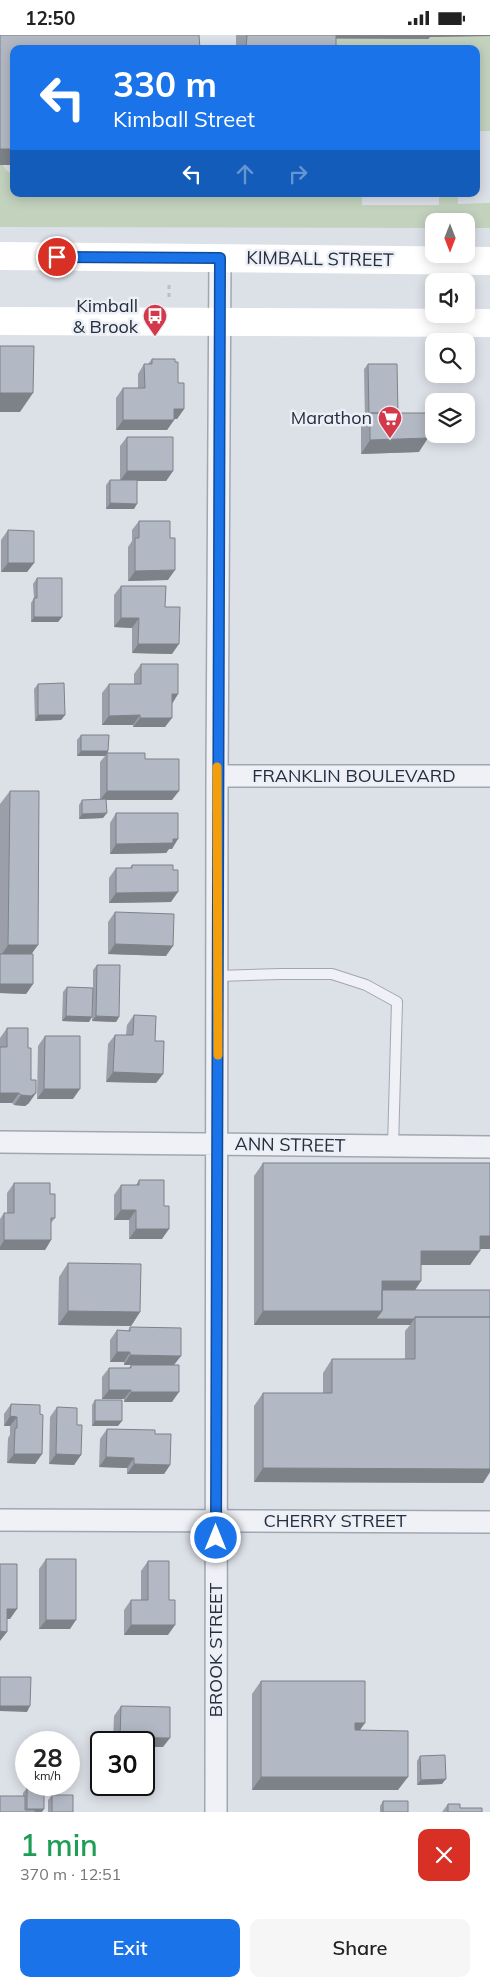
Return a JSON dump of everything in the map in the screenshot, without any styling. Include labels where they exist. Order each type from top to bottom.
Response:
[{"type":"main road","name":"KIMBALL STREET","points":[[0,256],[490,261]]},
{"type":"main road","points":[[0,321],[490,323]]},
{"type":"street","name":"BROOK STREET","points":[[216,1812],[217,777],[220,258]]},
{"type":"street","name":"FRANKLIN BOULEVARD","points":[[217,777],[490,776]]},
{"type":"street","name":"ANN STREET","points":[[0,1142],[490,1147]]},
{"type":"street","name":"CHERRY STREET","points":[[0,1520],[490,1523]]},
{"type":"lane","points":[[218,976],[332,975],[366,985],[397,1002],[393,1147]]},
{"type":"path","points":[[169,300],[170,277]]},
{"type":"green space","points":[[490,36],[490,131],[480,131],[480,45],[325,45],[325,38],[428,39],[429,37]]},
{"type":"green space","points":[[0,165],[3,165],[10,172],[10,197],[362,197],[362,205],[439,205],[439,197],[458,197],[458,204],[490,203],[490,228],[475,228],[475,213],[425,213],[425,228],[0,227]]},
{"type":"building","points":[[0,35],[199,35],[200,45],[10,45],[10,149],[0,149]]},
{"type":"building","points":[[247,35],[336,35],[336,45],[246,45]]},
{"type":"building","points":[[0,346],[34,346],[33,393],[0,393]]},
{"type":"building","points":[[152,359],[175,359],[175,362],[178,362],[178,383],[184,383],[184,409],[174,409],[174,420],[123,420],[123,388],[145,388],[144,364],[152,364]]},
{"type":"building","name":"Marathon","points":[[368,364],[397,364],[398,413],[370,413],[369,415]]},
{"type":"building","points":[[370,413],[425,413],[425,438],[370,440]]},
{"type":"building","points":[[127,437],[173,437],[173,471],[127,471]]},
{"type":"building","points":[[110,480],[137,480],[137,504],[110,503]]},
{"type":"building","points":[[139,521],[170,521],[170,538],[175,538],[175,570],[135,571],[135,538],[139,538]]},
{"type":"building","points":[[8,530],[34,531],[34,563],[8,563]]},
{"type":"building","points":[[37,578],[62,578],[62,617],[34,617],[34,598],[37,598]]},
{"type":"building","points":[[121,586],[166,586],[165,607],[180,607],[179,644],[138,644],[139,618],[121,618]]},
{"type":"building","points":[[141,664],[178,664],[178,694],[172,694],[172,718],[140,718],[140,715],[109,716],[109,684],[141,684]]},
{"type":"building","points":[[64,683],[65,715],[38,715],[38,684]]},
{"type":"building","points":[[81,735],[109,735],[108,751],[81,751]]},
{"type":"building","points":[[107,753],[145,753],[145,759],[179,759],[179,791],[107,791]]},
{"type":"building","points":[[10,791],[39,791],[38,945],[8,945]]},
{"type":"building","points":[[106,799],[107,813],[82,814],[82,800]]},
{"type":"building","points":[[116,813],[178,813],[178,839],[173,839],[173,843],[116,844]]},
{"type":"building","points":[[132,865],[173,865],[173,870],[178,870],[178,892],[116,893],[116,868],[132,868]]},
{"type":"building","points":[[115,912],[174,914],[173,946],[115,944]]},
{"type":"building","points":[[0,954],[33,954],[33,984],[0,984]]},
{"type":"building","points":[[97,965],[120,965],[119,1017],[96,1016]]},
{"type":"building","points":[[67,987],[93,988],[92,1017],[66,1016]]},
{"type":"building","points":[[134,1015],[156,1016],[155,1041],[164,1041],[163,1074],[113,1072],[115,1035],[133,1035]]},
{"type":"building","points":[[7,1028],[28,1028],[28,1048],[31,1048],[31,1080],[36,1080],[36,1093],[31,1096],[19,1093],[0,1093],[0,1047],[7,1047]]},
{"type":"building","points":[[45,1036],[80,1036],[80,1089],[44,1089]]},
{"type":"building","points":[[263,1163],[490,1163],[490,1236],[480,1236],[480,1251],[421,1251],[421,1281],[382,1281],[382,1311],[263,1311]]},
{"type":"building","points":[[139,1180],[164,1180],[164,1206],[169,1206],[169,1229],[136,1229],[136,1210],[121,1210],[121,1185],[139,1185]]},
{"type":"building","points":[[14,1183],[50,1183],[50,1194],[55,1194],[55,1218],[51,1218],[51,1240],[4,1240],[4,1213],[14,1213]]},
{"type":"building","points":[[68,1263],[141,1264],[140,1312],[68,1311]]},
{"type":"building","points":[[382,1290],[490,1290],[490,1317],[376,1319],[382,1311]]},
{"type":"building","points":[[415,1317],[490,1317],[490,1469],[263,1468],[263,1393],[332,1393],[332,1359],[415,1359]]},
{"type":"building","points":[[130,1327],[181,1328],[181,1356],[130,1355],[130,1352],[117,1352],[117,1330],[130,1331]]},
{"type":"building","points":[[131,1365],[179,1365],[179,1392],[109,1390],[109,1368],[131,1368]]},
{"type":"building","points":[[95,1400],[122,1400],[122,1421],[95,1421]]},
{"type":"building","points":[[11,1404],[40,1405],[40,1414],[43,1415],[42,1454],[14,1454],[17,1417],[10,1416]]},
{"type":"building","points":[[57,1407],[77,1408],[77,1425],[82,1425],[81,1455],[56,1454]]},
{"type":"building","points":[[107,1429],[155,1430],[155,1434],[171,1434],[170,1465],[134,1464],[134,1458],[106,1457]]},
{"type":"building","points":[[46,1559],[76,1559],[76,1620],[46,1620]]},
{"type":"building","points":[[148,1561],[169,1561],[169,1600],[175,1600],[175,1625],[131,1625],[131,1600],[148,1600]]},
{"type":"building","points":[[0,1564],[17,1564],[17,1609],[7,1609],[7,1632],[0,1631]]},
{"type":"building","points":[[0,1677],[31,1677],[30,1706],[0,1706]]},
{"type":"building","points":[[261,1681],[365,1681],[365,1723],[355,1723],[355,1730],[408,1731],[408,1777],[261,1777]]},
{"type":"building","points":[[121,1706],[170,1707],[170,1738],[155,1738],[155,1731],[120,1731]]},
{"type":"building","points":[[445,1755],[446,1779],[421,1780],[420,1756]]},
{"type":"building","points":[[0,1796],[25,1796],[25,1810],[35,1810],[35,1812],[0,1812]]},
{"type":"building","points":[[27,1796],[44,1796],[44,1809],[27,1809]]},
{"type":"building","points":[[52,1796],[73,1796],[73,1812],[52,1812]]},
{"type":"building","points":[[383,1801],[408,1801],[408,1812],[383,1812]]},
{"type":"building","points":[[448,1804],[460,1804],[460,1808],[482,1808],[482,1812],[448,1812]]},
{"type":"slow traffic","points":[[217,767],[218,1055]]},
{"type":"place","name":"Kimball & Brook","points":[[155,337]]},
{"type":"place","name":"Marathon","points":[[390,439]]},
{"type":"route","points":[[57,257],[220,258],[216,1538]]}]
